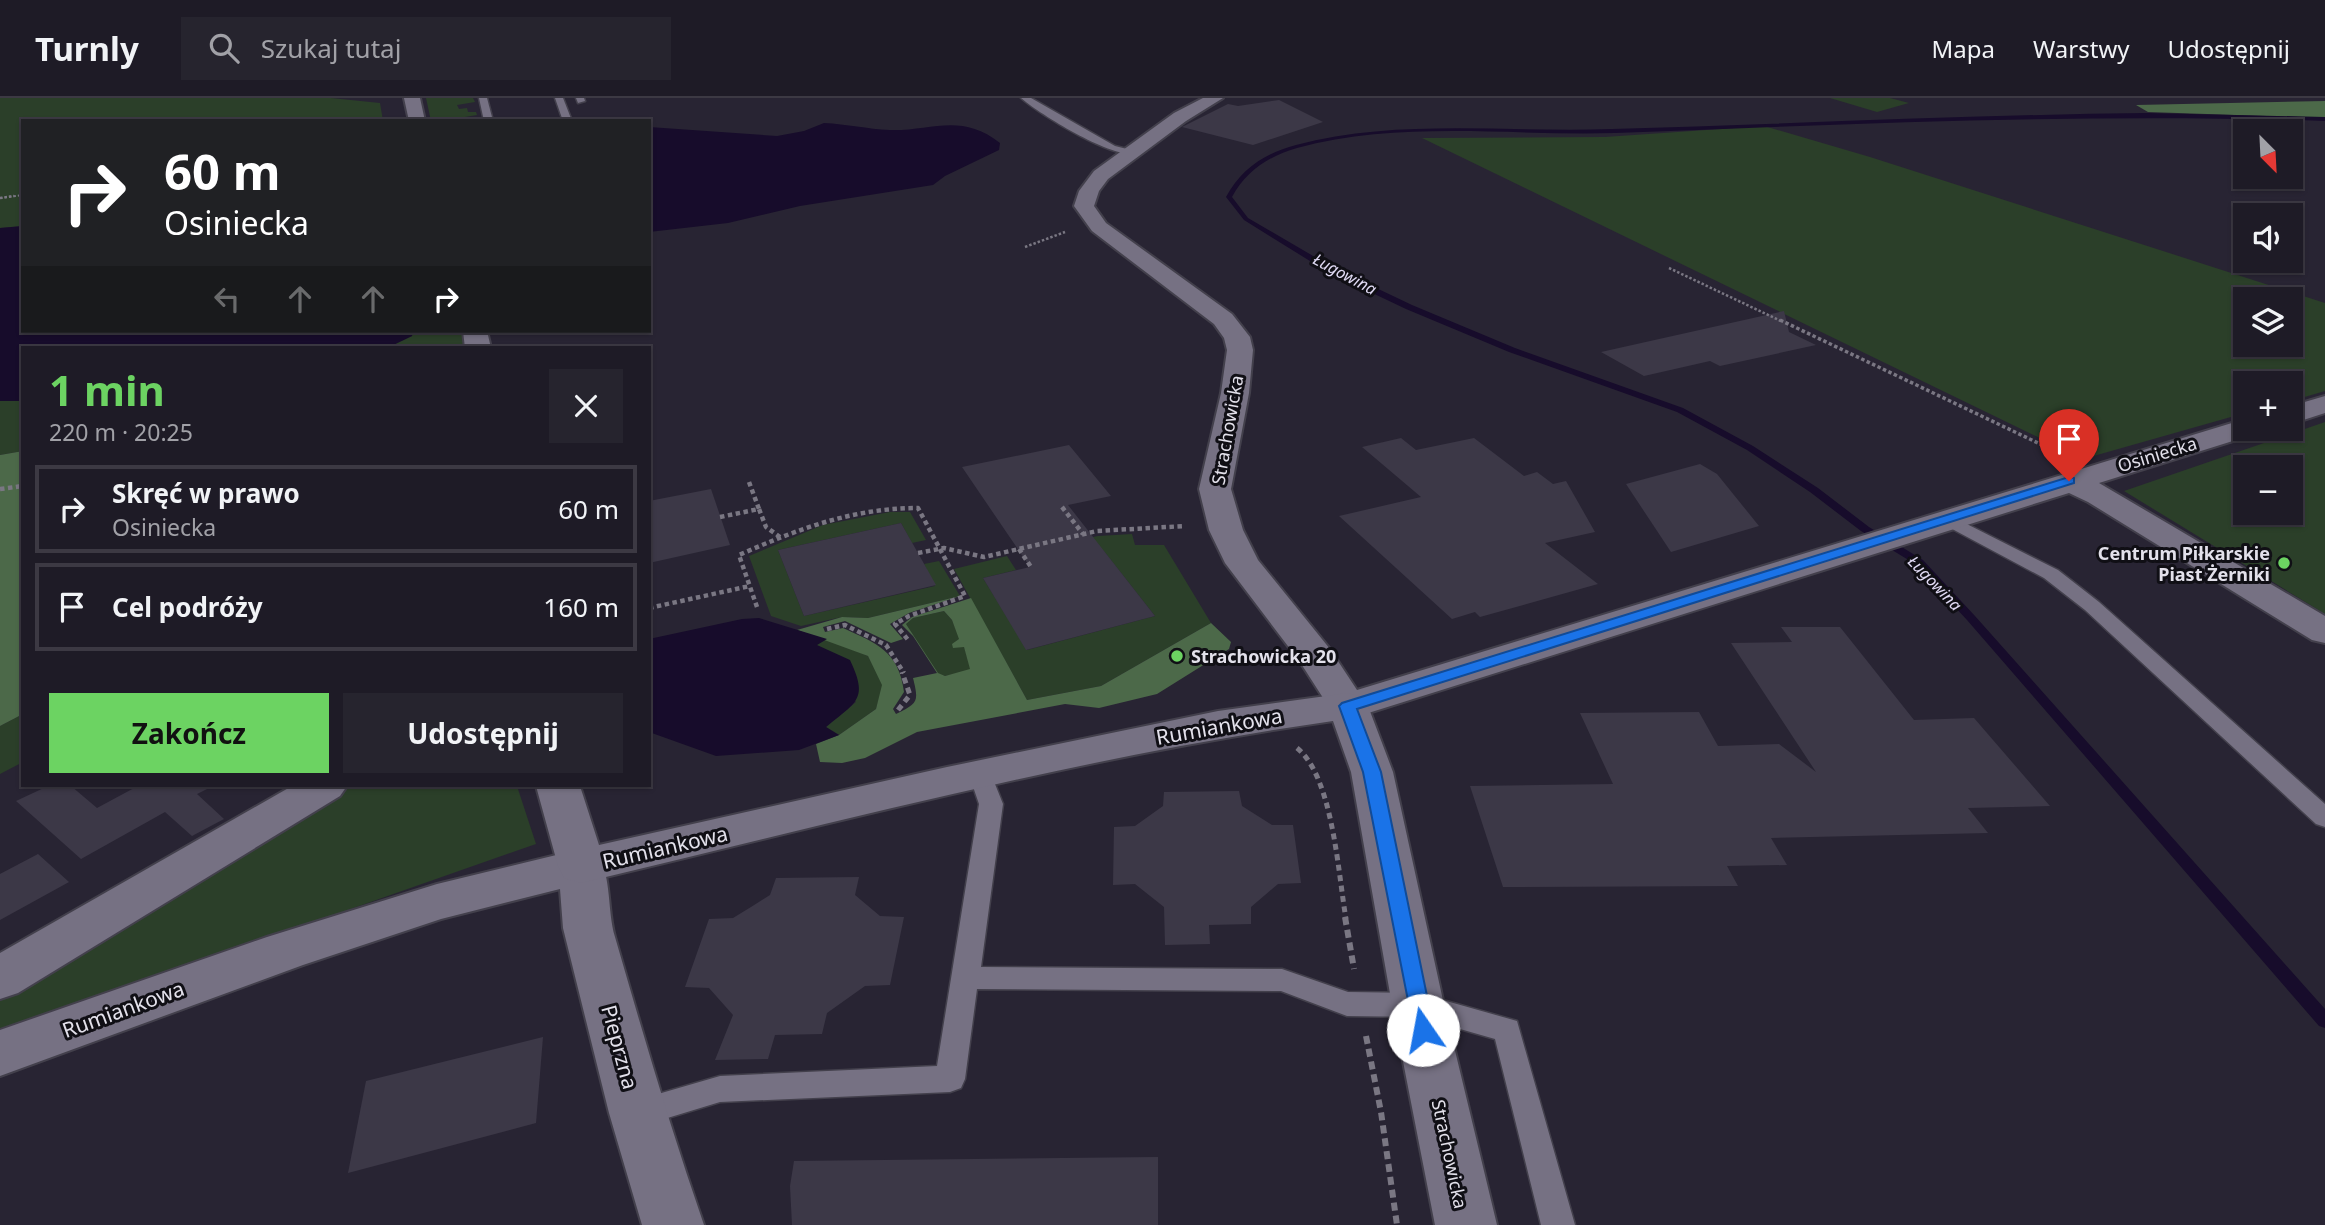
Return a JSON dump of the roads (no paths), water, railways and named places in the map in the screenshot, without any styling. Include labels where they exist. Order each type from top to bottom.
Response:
[{"type":"street","points":[[412,98],[417,119]]},
{"type":"street","points":[[1134,152],[1180,117],[1215,98]]},
{"type":"street","name":"Strachowicka","points":[[1134,152],[1101,175],[1089,191],[1084,206],[1097,224],[1223,319],[1237,337],[1240,350],[1235,393],[1215,489],[1224,523],[1242,563],[1316,657],[1348,706],[1372,772],[1465,1225]]},
{"type":"street","points":[[2303,411],[2325,404]]},
{"type":"street","name":"Osiniecka","points":[[1348,706],[2233,432]]},
{"type":"street","points":[[2081,477],[2099,495],[2325,632]]},
{"type":"street","name":"Rumiankowa","points":[[0,1053],[311,943],[437,902],[581,866],[981,775],[1256,717],[1348,706]]},
{"type":"street","points":[[0,978],[323,787]]},
{"type":"street","name":"Pieprzna","points":[[558,787],[575,839],[581,866],[586,918],[637,1113],[673,1225]]},
{"type":"lane","points":[[483,98],[488,119]]},
{"type":"lane","points":[[559,98],[567,119]]},
{"type":"lane","points":[[1025,98],[1112,149],[1134,152]]},
{"type":"lane","points":[[1947,519],[2051,574],[2092,606],[2325,818]]},
{"type":"lane","points":[[637,1113],[720,1089],[950,1079],[991,804],[981,775]]},
{"type":"lane","points":[[966,978],[1282,980],[1348,1004],[1418,1005],[1507,1030],[1558,1225]]},
{"type":"waterway","name":"Ługowina","points":[[2325,119],[2058,116],[1573,132],[1415,131],[1337,138],[1277,153],[1241,178],[1229,197],[1246,219],[1329,269],[1409,307],[1512,350],[1680,410],[1750,448],[1814,490],[1865,529],[1919,562],[2325,1021]]},
{"type":"place","name":"Centrum Piłkarskie Piast Żerniki","points":[[2284,563]]},
{"type":"place","name":"Strachowicka 20","points":[[1177,656]]}]
